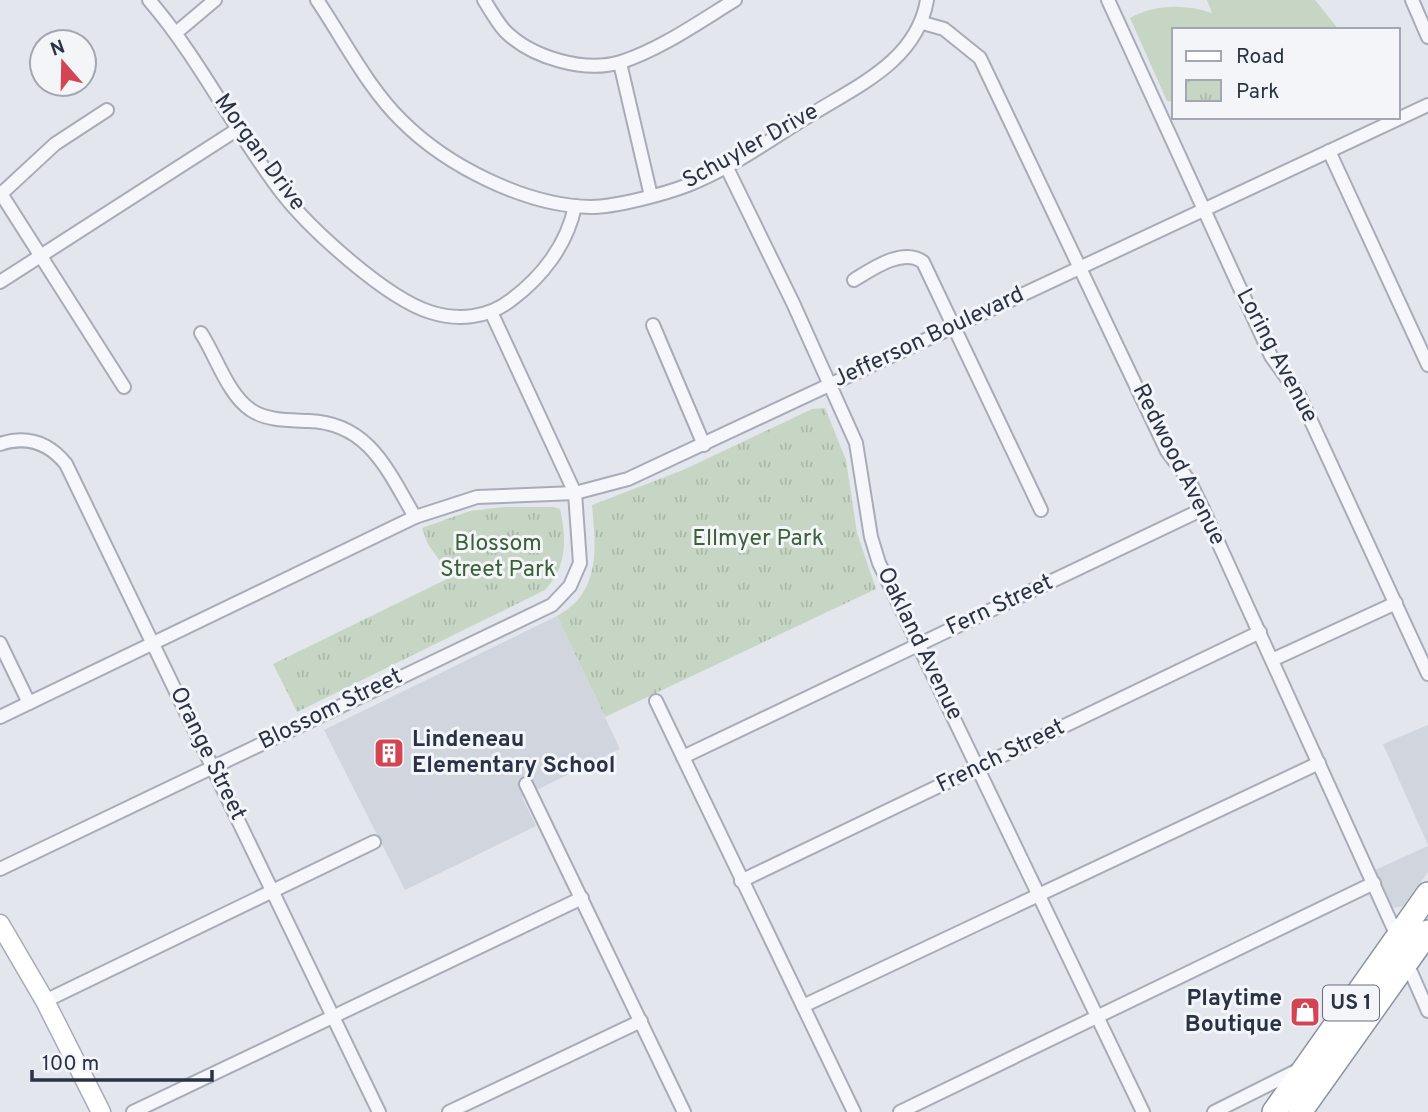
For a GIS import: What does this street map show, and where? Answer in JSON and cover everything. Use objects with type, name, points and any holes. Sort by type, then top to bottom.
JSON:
[{"type":"highway","name":"US 1","points":[[1274,1112],[1428,894]]},
{"type":"highway","name":"US 1","points":[[1306,1109],[1428,932]]},
{"type":"street","name":"Morgan Drive","points":[[149,0],[177,32],[284,195],[328,240],[372,276],[427,311],[453,316],[492,314]]},
{"type":"street","points":[[177,32],[215,0]]},
{"type":"street","name":"Schuyler Drive","points":[[317,0],[388,105],[431,148],[498,186],[575,206],[593,207],[651,196],[689,185],[726,166],[887,69],[923,23],[927,0]]},
{"type":"street","points":[[484,0],[506,32],[544,55],[570,63],[620,63],[665,42],[735,0]]},
{"type":"street","name":"Loring Avenue","points":[[1108,0],[1271,356],[1299,395],[1428,674]]},
{"type":"street","points":[[1412,0],[1428,37]]},
{"type":"street","name":"Redwood Avenue","points":[[923,23],[944,29],[980,58],[1167,451],[1190,482],[1203,509],[1397,936]]},
{"type":"street","points":[[620,63],[651,196]]},
{"type":"street","name":"Jefferson Boulevard","points":[[1400,118],[1428,105]]},
{"type":"street","points":[[107,110],[55,144],[1,193],[124,387]]},
{"type":"street","name":"Jefferson Boulevard","points":[[0,717],[415,517],[477,497],[576,493],[628,479],[1398,119]]},
{"type":"street","points":[[0,282],[238,128]]},
{"type":"street","points":[[1329,151],[1428,365]]},
{"type":"street","name":"Oakland Avenue","points":[[726,166],[856,443],[871,537],[879,563],[1143,1112]]},
{"type":"street","points":[[575,206],[563,240],[538,278],[492,314],[576,493]]},
{"type":"street","points":[[854,280],[887,261],[910,256],[919,259],[1041,510]]},
{"type":"street","points":[[653,325],[704,445]]},
{"type":"street","points":[[201,333],[234,391],[251,411],[280,420],[333,423],[354,433],[383,464],[415,517]]},
{"type":"street","name":"Orange Street","points":[[0,444],[34,441],[57,453],[66,464],[379,1112]]},
{"type":"street","name":"Blossom Street","points":[[0,869],[552,605],[570,586],[580,563],[576,493]]},
{"type":"street","name":"Fern Street","points":[[683,757],[1203,509]]},
{"type":"street","points":[[1272,660],[1395,603]]},
{"type":"street","name":"French Street","points":[[741,881],[1260,632]]},
{"type":"street","points":[[0,643],[29,703]]},
{"type":"street","points":[[656,701],[854,1112]]},
{"type":"street","points":[[803,1006],[1319,763]]},
{"type":"street","points":[[526,783],[684,1112]]},
{"type":"street","points":[[45,1001],[374,842]]},
{"type":"street","points":[[900,1112],[1374,883]]},
{"type":"street","points":[[133,1112],[582,898]]},
{"type":"street","points":[[2,933],[45,1001],[101,1112]]},
{"type":"street","points":[[1406,961],[1428,1011]]},
{"type":"street","points":[[449,1112],[641,1021]]},
{"type":"street","points":[[1213,1112],[1308,1065]]},
{"type":"shaded area","points":[[557,616],[620,749],[522,797],[536,826],[405,890],[324,730]]},
{"type":"shaded area","points":[[1428,725],[1428,845],[1383,744]]},
{"type":"shaded area","points":[[1428,846],[1428,872],[1403,906],[1395,908],[1390,904],[1375,870]]},
{"type":"green space","points":[[1207,0],[1315,0],[1337,28],[1172,28],[1172,102],[1167,101],[1130,18],[1150,10],[1170,7],[1212,13]]},
{"type":"green space","name":"Ellmyer Park","points":[[825,408],[846,460],[857,533],[876,589],[605,717],[557,616],[582,595],[588,582],[594,553],[592,505],[683,470],[812,409]]},
{"type":"green space","name":"Blossom Street Park","points":[[503,507],[560,509],[564,531],[563,552],[558,572],[545,590],[297,712],[273,664],[451,577],[428,544],[422,528],[470,511]]},
{"type":"place","name":"Lindeneau Elementary School","points":[[389,753]]},
{"type":"place","name":"Playtime Boutique","points":[[1305,1012]]}]
